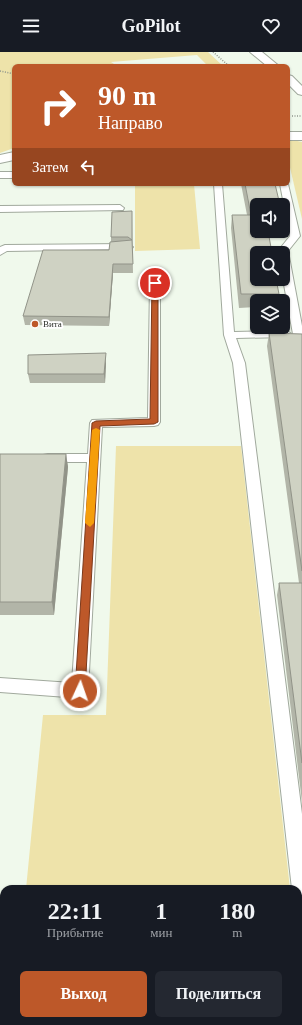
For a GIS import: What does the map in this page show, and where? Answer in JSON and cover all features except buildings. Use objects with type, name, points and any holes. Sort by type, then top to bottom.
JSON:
[{"type":"main road","points":[[255,52],[271,64]]},
{"type":"main road","points":[[290,80],[302,92]]},
{"type":"main road","points":[[290,136],[302,136]]},
{"type":"main road","points":[[0,159],[12,156]]},
{"type":"lane","points":[[0,175],[12,175]]},
{"type":"lane","points":[[218,186],[230,335],[239,363],[301,885]]},
{"type":"lane","points":[[230,335],[300,334],[283,251],[295,236],[284,186]]},
{"type":"lane","points":[[0,209],[120,208]]},
{"type":"lane","points":[[0,252],[5,248],[128,247]]},
{"type":"lane","points":[[0,685],[80,691],[96,423],[154,422],[155,283]]},
{"type":"lane","points":[[31,458],[94,458]]},
{"type":"path","points":[[213,52],[228,64]]},
{"type":"path","points":[[0,71],[12,74]]},
{"type":"shaded area","points":[[0,52],[208,52],[221,64],[206,64],[197,55],[111,62],[114,64],[12,64],[12,149],[0,153]]},
{"type":"shaded area","points":[[290,139],[302,142],[302,219],[290,168]]},
{"type":"shaded area","points":[[135,186],[194,186],[200,249],[135,251]]},
{"type":"shaded area","points":[[116,446],[241,446],[290,885],[26,885],[43,715],[106,715]]},
{"type":"slow traffic","points":[[90,523],[96,430]]},
{"type":"place","name":"Вита","points":[[35,324]]},
{"type":"route","points":[[80,691],[96,423],[154,422],[155,283]]}]
